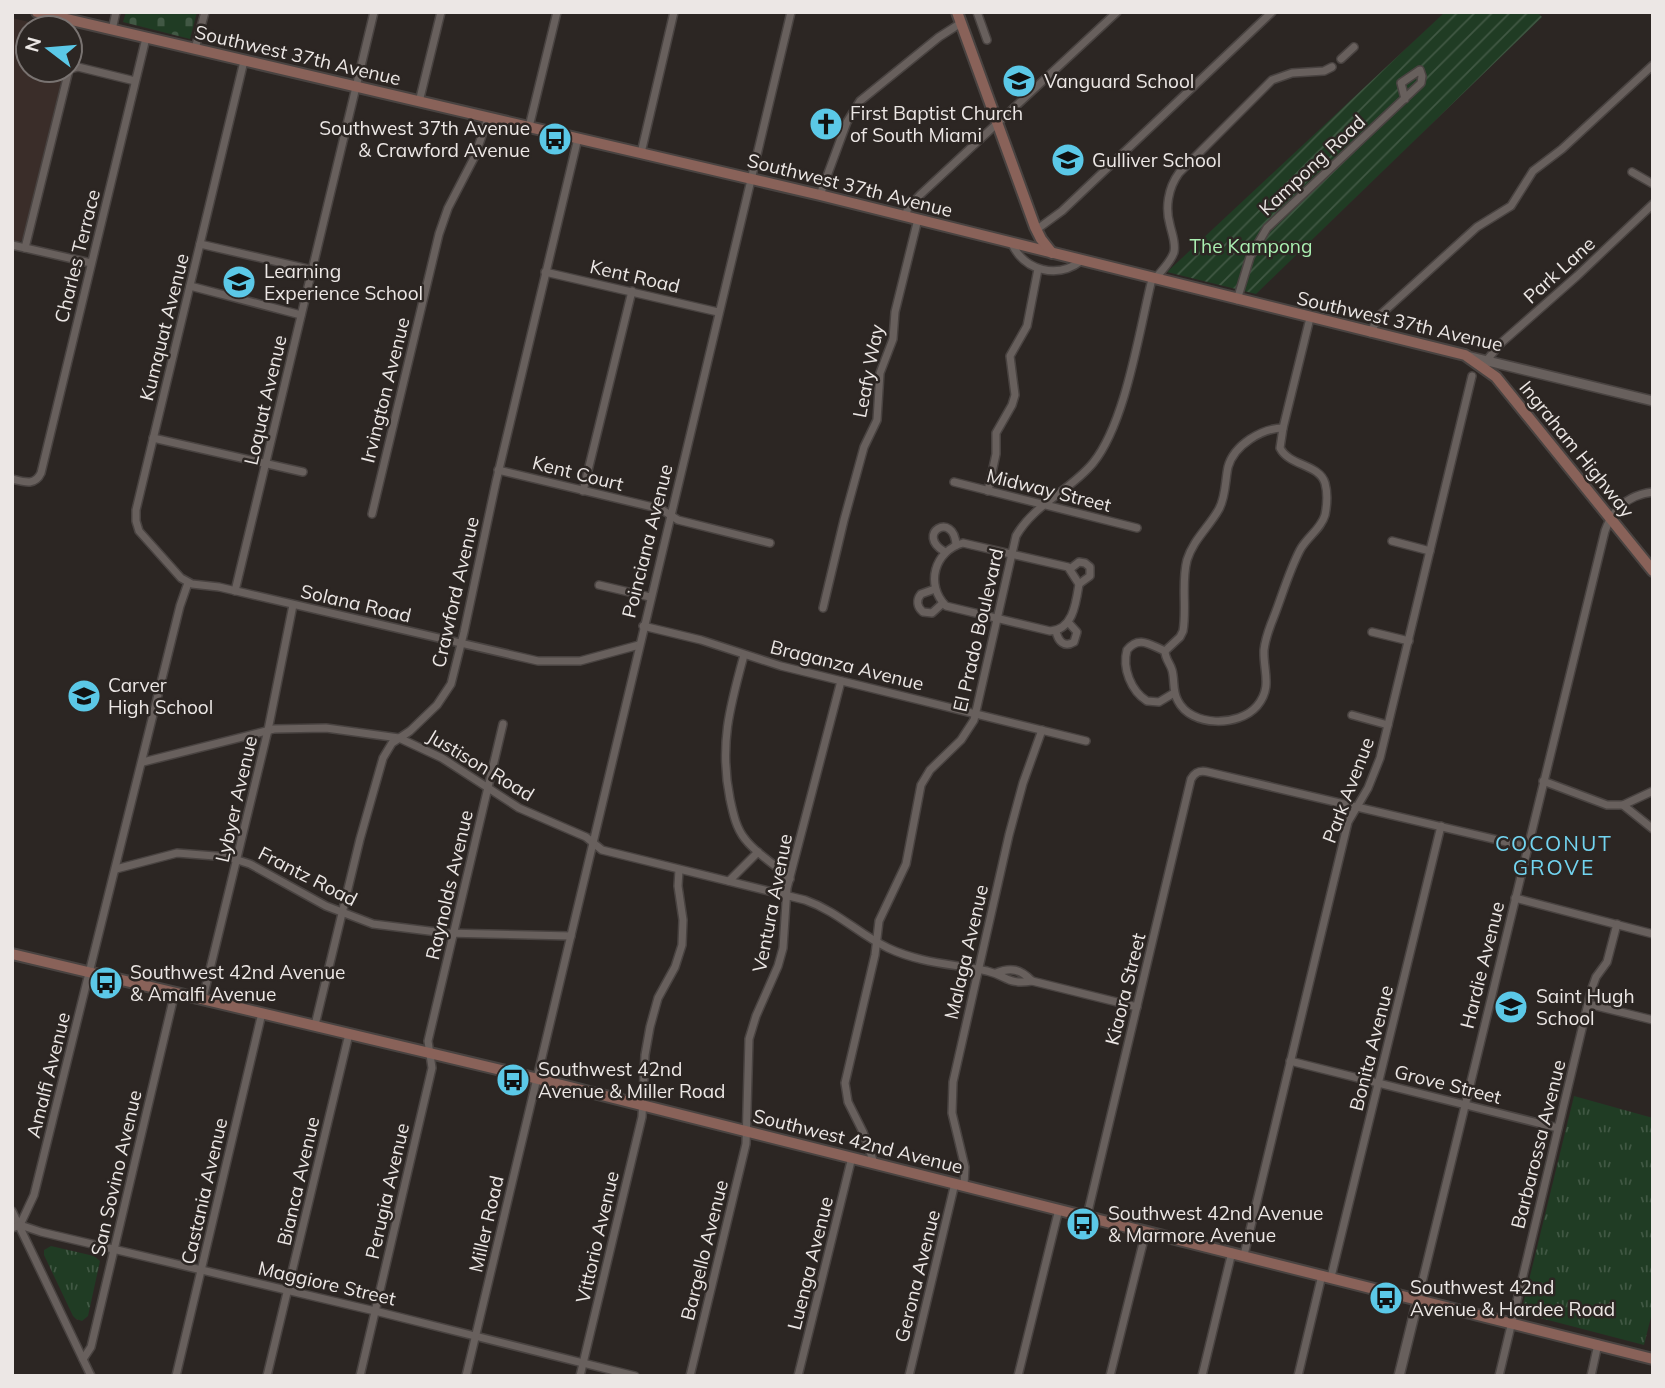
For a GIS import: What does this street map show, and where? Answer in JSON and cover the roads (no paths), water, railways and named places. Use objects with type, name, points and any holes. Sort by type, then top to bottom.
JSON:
[{"type":"main road","name":"Southwest 37th Avenue","points":[[37,12],[820,195],[1467,356]]},
{"type":"main road","points":[[959,18],[1036,230],[1053,254]]},
{"type":"main road","points":[[1017,245],[1030,241],[1036,230]]},
{"type":"main road","name":"Ingraham Highway","points":[[1467,356],[1496,377],[1653,571]]},
{"type":"main road","name":"Southwest 42nd Avenue","points":[[12,954],[537,1079],[1653,1359]]},
{"type":"street","points":[[112,30],[116,12]]},
{"type":"street","points":[[195,49],[205,12]]},
{"type":"street","name":"Loquat Avenue","points":[[235,591],[374,12]]},
{"type":"street","points":[[419,102],[441,12]]},
{"type":"street","points":[[529,127],[557,12]]},
{"type":"street","points":[[641,153],[674,12]]},
{"type":"street","name":"Poinciana Avenue","points":[[537,1079],[791,12]]},
{"type":"street","points":[[977,12],[987,40]]},
{"type":"street","points":[[905,216],[908,208],[920,195],[1117,12]]},
{"type":"street","points":[[1036,230],[1062,211],[1272,12]]},
{"type":"street","points":[[820,195],[847,122],[860,101],[959,18]]},
{"type":"street","name":"Charles Terrace","points":[[12,479],[29,482],[37,480],[42,470],[146,38]]},
{"type":"street","points":[[1341,60],[1354,47]]},
{"type":"street","name":"Kumquat Avenue","points":[[188,583],[147,541],[136,525],[136,510],[244,61]]},
{"type":"street","points":[[1370,333],[1380,315],[1477,227],[1511,206],[1533,171],[1562,149],[1653,66]]},
{"type":"street","name":"El Prado Boulevard","points":[[874,1163],[848,1102],[845,1087],[879,921],[908,857],[921,785],[930,770],[968,732],[975,714],[1016,536],[1044,504],[1092,465],[1113,429],[1153,279],[1174,254],[1168,208],[1171,187],[1179,173],[1272,80],[1292,73],[1321,72],[1332,67]]},
{"type":"street","points":[[84,68],[135,81]]},
{"type":"street","points":[[25,248],[66,84]]},
{"type":"street","name":"Kampong Road","points":[[1237,300],[1250,257],[1268,228],[1405,99]]},
{"type":"street","name":"Irvington Avenue","points":[[372,514],[437,241],[448,208],[475,156],[488,118]]},
{"type":"street","name":"Crawford Avenue","points":[[315,1025],[380,766],[389,746],[422,721],[444,698],[451,684],[498,470],[578,138]]},
{"type":"street","points":[[1632,172],[1653,184]]},
{"type":"street","name":"Park Lane","points":[[1486,360],[1501,343],[1653,204]]},
{"type":"street","name":"Leafy Way","points":[[823,608],[863,452],[877,420],[879,379],[893,339],[895,313],[918,219]]},
{"type":"street","points":[[200,244],[313,270]]},
{"type":"street","points":[[12,245],[91,263]]},
{"type":"street","points":[[1017,245],[1023,260],[1038,269],[1064,270],[1082,261]]},
{"type":"street","points":[[988,491],[996,454],[996,433],[1014,400],[1010,356],[1027,327],[1038,269]]},
{"type":"street","name":"Kent Road","points":[[545,272],[718,313]]},
{"type":"street","points":[[190,286],[301,315]]},
{"type":"street","points":[[583,491],[632,291]]},
{"type":"street","points":[[1165,651],[1173,673],[1174,693],[1182,708],[1191,716],[1221,721],[1239,718],[1260,703],[1266,691],[1268,682],[1264,650],[1270,628],[1299,551],[1323,520],[1327,504],[1321,476],[1291,459],[1281,451],[1280,445],[1310,318]]},
{"type":"street","name":"Southwest 37th Avenue","points":[[1467,356],[1653,401]]},
{"type":"street","name":"Park Avenue","points":[[1244,1255],[1345,833],[1377,767],[1472,376]]},
{"type":"street","points":[[1165,651],[1183,631],[1187,561],[1197,539],[1221,506],[1230,461],[1239,449],[1257,435],[1267,430],[1283,428]]},
{"type":"street","points":[[153,438],[303,472]]},
{"type":"street","name":"Kent Court","points":[[498,470],[661,509],[678,520],[770,543]]},
{"type":"street","name":"Midway Street","points":[[954,482],[1137,528]]},
{"type":"street","points":[[1610,517],[1617,507],[1639,495],[1653,492]]},
{"type":"street","name":"Hardie Avenue","points":[[1418,1299],[1543,781],[1610,517]]},
{"type":"street","points":[[945,552],[935,546],[933,541],[934,532],[938,529],[951,529],[956,536],[957,545]]},
{"type":"street","points":[[1392,541],[1430,551]]},
{"type":"street","points":[[1070,569],[1079,562],[1086,563],[1090,567],[1090,576],[1079,583],[1072,614],[1068,622],[1056,631],[1046,631],[949,608],[935,589],[935,573],[945,552],[957,545],[966,544],[1063,565],[1070,569],[1079,583]]},
{"type":"street","points":[[90,972],[180,606],[188,583]]},
{"type":"street","name":"Solana Road","points":[[188,583],[235,591],[526,659],[560,663],[587,660],[639,645]]},
{"type":"street","points":[[599,585],[650,597]]},
{"type":"street","points":[[935,589],[920,594],[919,607],[923,612],[932,613],[943,603]]},
{"type":"street","name":"Lybyer Avenue","points":[[203,998],[268,730],[293,605]]},
{"type":"street","points":[[1056,631],[1063,643],[1074,642],[1077,632],[1068,622]]},
{"type":"street","name":"Braganza Avenue","points":[[643,626],[841,681],[1086,741]]},
{"type":"street","points":[[1372,632],[1409,641]]},
{"type":"street","points":[[1165,651],[1145,642],[1136,643],[1127,650],[1126,667],[1134,688],[1147,701],[1158,702],[1174,693]]},
{"type":"street","points":[[744,655],[727,721],[724,759],[737,825],[758,852],[790,878]]},
{"type":"street","name":"Ventura Avenue","points":[[747,1131],[748,1044],[783,948],[786,895],[841,681]]},
{"type":"street","points":[[1352,715],[1388,725]]},
{"type":"street","name":"Raynolds Avenue","points":[[431,1053],[428,1041],[503,724]]},
{"type":"street","name":"Justison Road","points":[[143,762],[268,730],[326,728],[399,737],[442,758],[519,808],[580,834],[608,852],[786,895],[825,908],[876,941],[920,960],[996,974]]},
{"type":"street","name":"Malaga Avenue","points":[[960,1184],[963,1161],[952,1113],[952,1091],[1021,789],[1042,730]]},
{"type":"street","name":"Kiaora Street","points":[[1087,1216],[1191,779],[1197,772],[1208,772],[1357,806]]},
{"type":"street","points":[[1543,781],[1600,803],[1623,805],[1653,791]]},
{"type":"street","points":[[1623,805],[1653,829]]},
{"type":"street","points":[[1357,806],[1528,847]]},
{"type":"street","name":"Bonita Avenue","points":[[1298,1376],[1379,1083],[1441,826]]},
{"type":"street","points":[[729,881],[758,852]]},
{"type":"street","name":"Frantz Road","points":[[116,869],[177,853],[237,859],[342,913],[391,927],[455,933],[571,936]]},
{"type":"street","name":"Vittorio Avenue","points":[[580,1376],[643,1106],[645,1055],[650,1027],[658,998],[677,962],[683,940],[679,870]]},
{"type":"street","points":[[1515,898],[1653,934]]},
{"type":"street","name":"Barbarossa Avenue","points":[[1499,1376],[1593,983],[1608,959],[1617,924]]},
{"type":"street","points":[[996,974],[1006,969],[1015,969],[1032,981]]},
{"type":"street","name":"Amalfi Avenue","points":[[16,1226],[34,1195],[90,972]]},
{"type":"street","points":[[996,974],[1015,983],[1032,981],[1137,1007]]},
{"type":"street","name":"San Sovino Avenue","points":[[83,1359],[90,1347],[175,992]]},
{"type":"street","points":[[1588,1004],[1653,1020]]},
{"type":"street","name":"Castania Avenue","points":[[176,1376],[262,1013]]},
{"type":"street","name":"Bianca Avenue","points":[[267,1376],[349,1034]]},
{"type":"street","name":"Perugia Avenue","points":[[360,1376],[432,1068],[431,1053]]},
{"type":"street","name":"Grove Street","points":[[1290,1061],[1558,1128]]},
{"type":"street","name":"Miller Road","points":[[466,1376],[537,1079]]},
{"type":"street","name":"Bargello Avenue","points":[[690,1376],[747,1131]]},
{"type":"street","name":"Luenga Avenue","points":[[798,1376],[852,1157]]},
{"type":"street","name":"Gerona Avenue","points":[[908,1376],[960,1184]]},
{"type":"street","points":[[1018,1376],[1059,1209]]},
{"type":"street","points":[[12,1211],[16,1226],[91,1376]]},
{"type":"street","name":"Maggiore Street","points":[[16,1226],[476,1335],[635,1376]]},
{"type":"street","points":[[1110,1376],[1146,1231]]},
{"type":"street","points":[[1202,1376],[1232,1252]]},
{"type":"street","points":[[1399,1376],[1418,1299]]},
{"type":"street","points":[[1591,1376],[1598,1345]]},
{"type":"place","name":"Vanguard School","points":[[1019,81]]},
{"type":"place","name":"First Baptist Church of South Miami","points":[[826,124]]},
{"type":"place","name":"Southwest 37th Avenue & Crawford Avenue","points":[[555,139]]},
{"type":"place","name":"Gulliver School","points":[[1068,160]]},
{"type":"place","name":"Learning Experience School","points":[[239,282]]},
{"type":"place","name":"Carver High School","points":[[84,696]]},
{"type":"place","name":"Southwest 42nd Avenue & Amalfi Avenue","points":[[106,983]]},
{"type":"place","name":"Saint Hugh School","points":[[1511,1007]]},
{"type":"place","name":"Southwest 42nd Avenue & Miller Road","points":[[513,1080]]},
{"type":"place","name":"Southwest 42nd Avenue & Marmore Avenue","points":[[1083,1224]]},
{"type":"place","name":"Southwest 42nd Avenue & Hardee Road","points":[[1386,1298]]},
{"type":"district","name":"COCONUT GROVE","points":[[1554,855]]},
{"type":"park label","name":"The Kampong","points":[[1251,246]]}]
